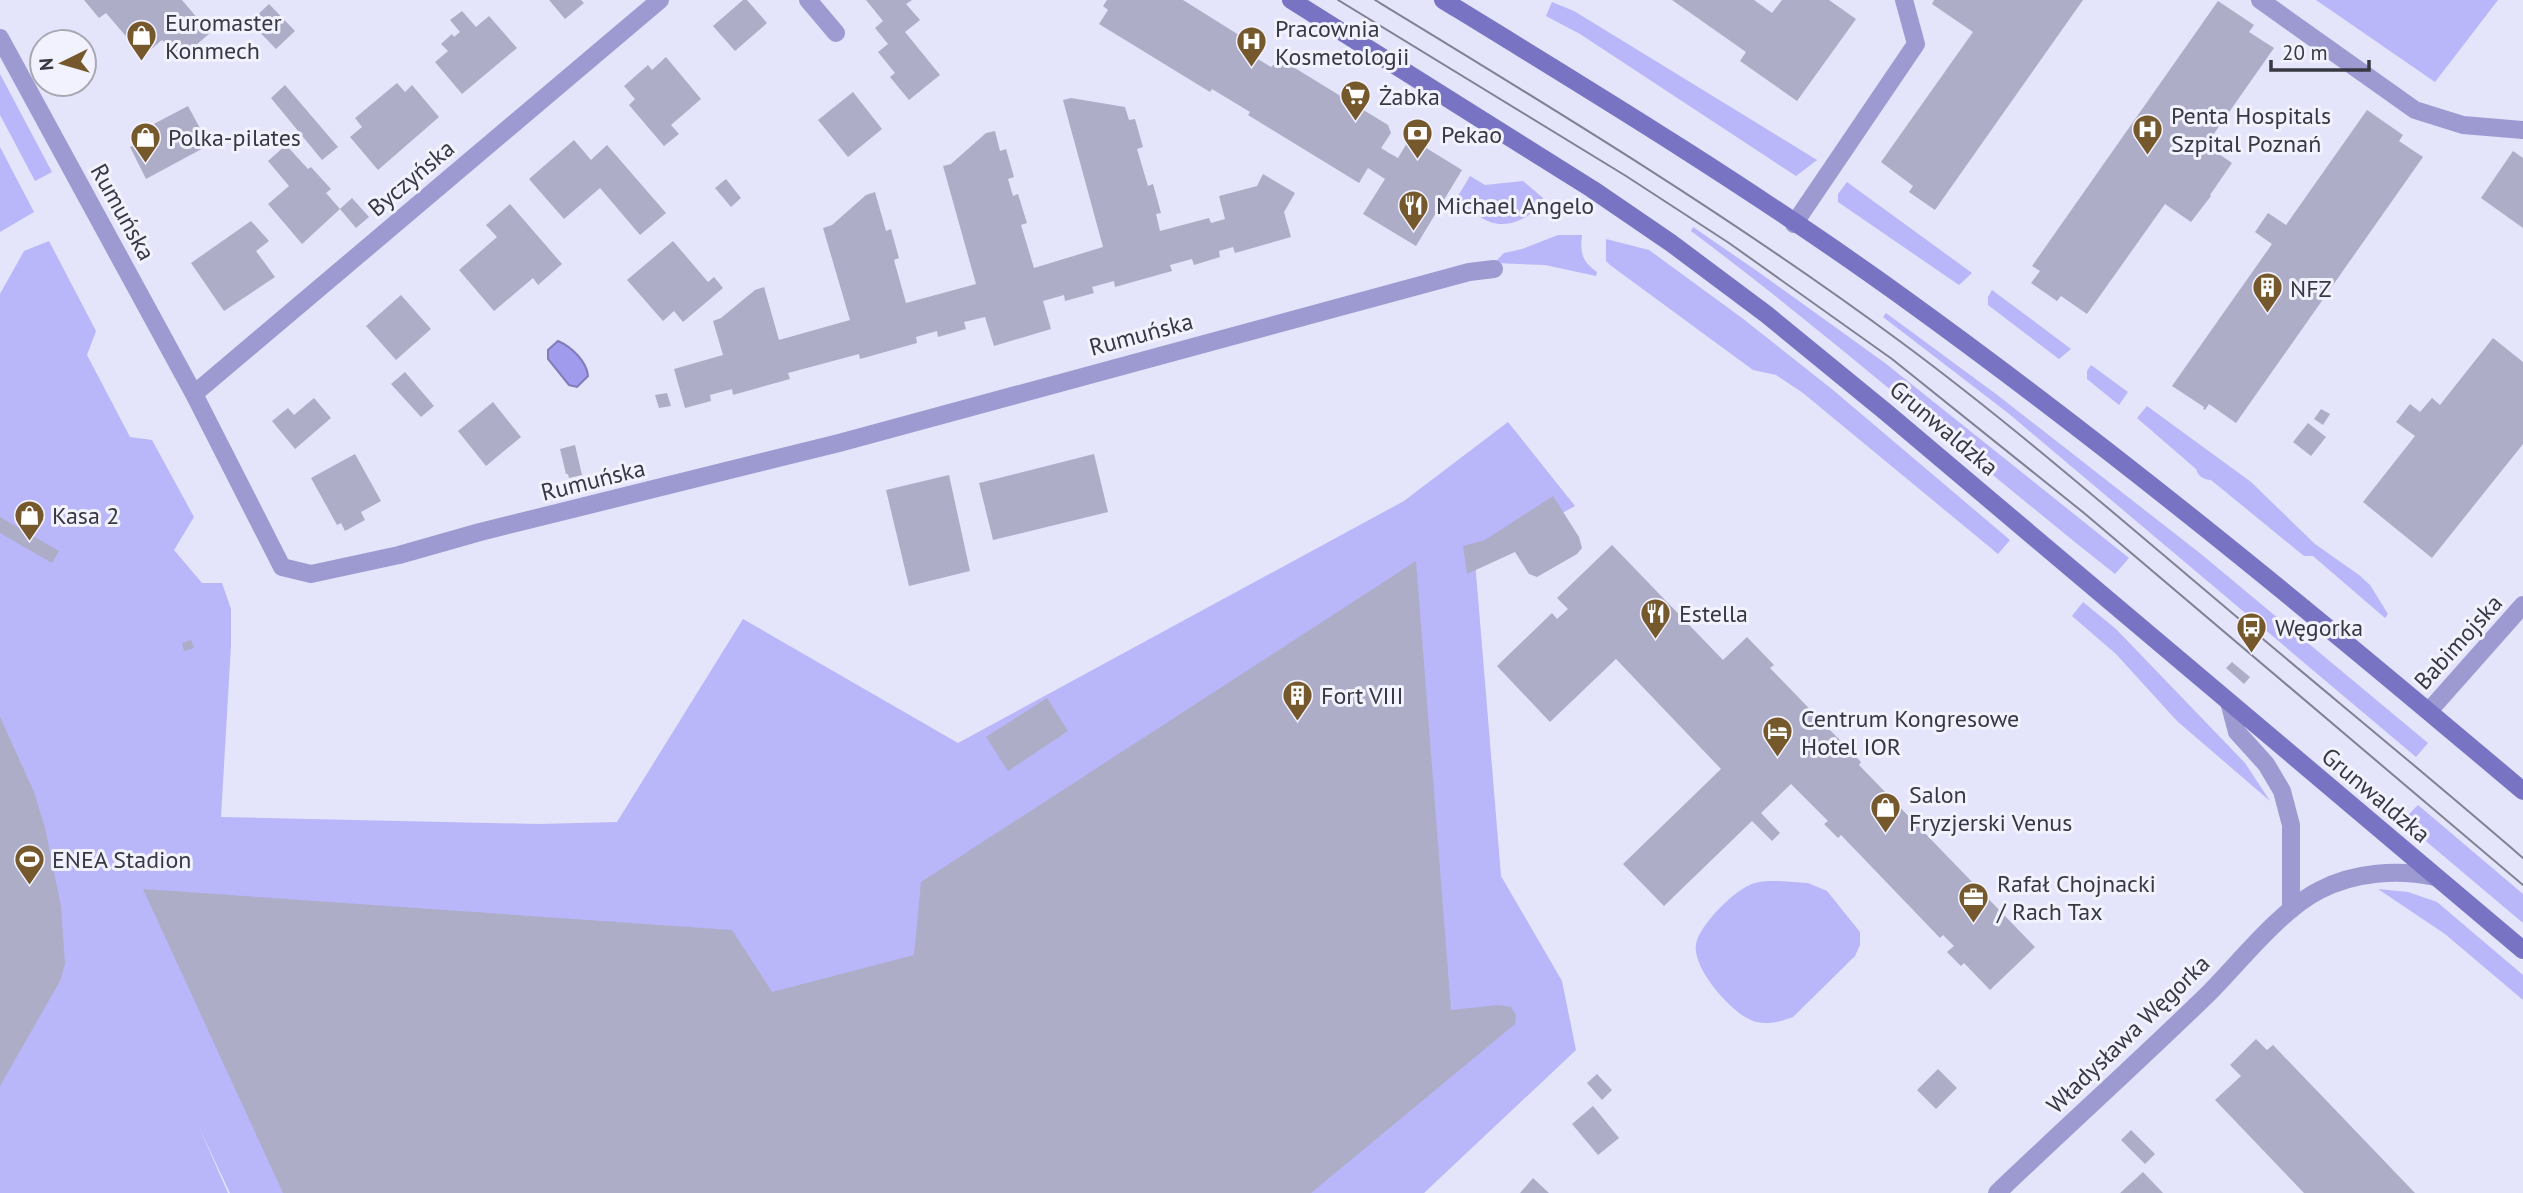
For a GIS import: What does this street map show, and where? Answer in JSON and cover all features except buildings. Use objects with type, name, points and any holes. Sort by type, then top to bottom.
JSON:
[{"type":"street","name":"Byczyńska","points":[[194,394],[660,0]]},
{"type":"street","points":[[808,0],[836,33]]},
{"type":"street","name":"Grunwaldzka","points":[[1291,0],[1592,189],[1735,290],[1847,379],[2523,950]]},
{"type":"street","points":[[1443,0],[1578,83],[1899,295],[2104,448],[2225,543],[2523,791]]},
{"type":"street","points":[[1794,224],[1916,44],[1904,0]]},
{"type":"street","points":[[2260,0],[2415,110],[2463,125],[2523,130]]},
{"type":"street","name":"Rumuńska","points":[[0,38],[194,394],[282,566],[310,574],[399,555],[813,450],[1469,272],[1494,269]]},
{"type":"street","name":"Babimojska","points":[[2429,711],[2523,605]]},
{"type":"street","points":[[2229,702],[2237,733],[2266,764],[2282,790],[2291,825],[2291,910]]},
{"type":"street","name":"Władysława Węgorka","points":[[1997,1193],[2206,996],[2291,910],[2320,890],[2375,874],[2403,872],[2435,877]]},
{"type":"shaded area","points":[[2316,0],[2498,0],[2435,82]]},
{"type":"shaded area","points":[[1552,2],[1574,11],[1817,160],[1796,176],[1580,34],[1546,16]]},
{"type":"shaded area","points":[[0,74],[52,172],[35,181],[0,115]]},
{"type":"shaded area","points":[[0,147],[34,212],[0,232]]},
{"type":"shaded area","points":[[1470,176],[1485,185],[1523,181],[1543,198],[1534,211],[1521,220],[1505,224],[1490,222],[1455,201]]},
{"type":"shaded area","points":[[1847,182],[1972,273],[1959,285],[1838,202],[1838,194]]},
{"type":"shaded area","points":[[1693,227],[1885,363],[2129,558],[2115,574],[1799,315],[1691,231]]},
{"type":"shaded area","points":[[1558,235],[1582,235],[1583,256],[1597,272],[1596,276],[1545,265],[1494,263],[1504,253]]},
{"type":"shaded area","points":[[1606,239],[1649,250],[1742,318],[1833,390],[2010,540],[1998,554],[1803,393],[1776,375],[1753,370],[1610,265],[1606,261]]},
{"type":"shaded area","points":[[49,241],[96,331],[87,355],[130,437],[152,440],[194,517],[174,550],[202,583],[222,583],[231,609],[221,817],[538,824],[617,822],[743,619],[958,743],[1404,501],[1508,422],[1575,506],[1475,561],[1501,876],[1562,981],[1576,1050],[1424,1193],[230,1193],[199,1127],[228,1193],[0,1193],[0,294],[24,251]]},
{"type":"shaded area","points":[[1992,290],[2071,349],[2059,359],[1988,305]]},
{"type":"shaded area","points":[[1886,313],[1996,394],[2201,554],[2428,743],[2416,757],[2008,413],[1883,317]]},
{"type":"shaded area","points":[[558,341],[573,351],[585,365],[588,376],[577,387],[569,385],[548,359],[548,350]]},
{"type":"shaded area","points":[[2091,365],[2128,392],[2119,405],[2087,379],[2087,371]]},
{"type":"shaded area","points":[[2147,406],[2251,482],[2315,544],[2359,575],[2370,585],[2388,614],[2385,618],[2313,556],[2304,556],[2211,480],[2200,476],[2196,469],[2137,418]]},
{"type":"shaded area","points":[[2083,602],[2116,629],[2245,763],[2270,801],[2177,721],[2116,654],[2072,616]]},
{"type":"shaded area","points":[[2418,805],[2523,894],[2523,923],[2402,821]]},
{"type":"shaded area","points":[[1755,883],[1808,883],[1827,891],[1860,932],[1860,945],[1855,956],[1793,1017],[1761,1023],[1742,1015],[1714,988],[1700,965],[1696,944],[1711,917],[1738,892]]},
{"type":"shaded area","points":[[2378,889],[2408,892],[2437,902],[2523,975],[2523,1000],[2445,934]]},
{"type":"tram line","points":[[1338,0],[1626,176],[1729,243],[1892,359],[2084,513],[2523,885]]},
{"type":"tram line","points":[[1375,0],[1576,123],[1708,208],[1901,342],[2065,472],[2523,858]]},
{"type":"place","name":"Euromaster Konmech","points":[[142,63]]},
{"type":"place","name":"Pracownia Kosmetologii","points":[[1252,69]]},
{"type":"place","name":"Żabka","points":[[1356,123]]},
{"type":"place","name":"Penta Hospitals Szpital Poznań","points":[[2148,156]]},
{"type":"place","name":"Pekao","points":[[1418,161]]},
{"type":"place","name":"Polka-pilates","points":[[145,164]]},
{"type":"place","name":"Michael Angelo","points":[[1413,232]]},
{"type":"place","name":"NFZ","points":[[2267,315]]},
{"type":"place","name":"Kasa 2","points":[[29,542]]},
{"type":"place","name":"Estella","points":[[1656,640]]},
{"type":"place","name":"Węgorka","points":[[2252,654]]},
{"type":"place","name":"Fort VIII","points":[[1298,722]]},
{"type":"place","name":"Centrum Kongresowe Hotel IOR","points":[[1778,759]]},
{"type":"place","name":"Salon Fryzjerski Venus","points":[[1886,835]]},
{"type":"place","name":"ENEA Stadion","points":[[29,886]]},
{"type":"place","name":"Rafał Chojnacki / Rach Tax","points":[[1974,924]]}]
